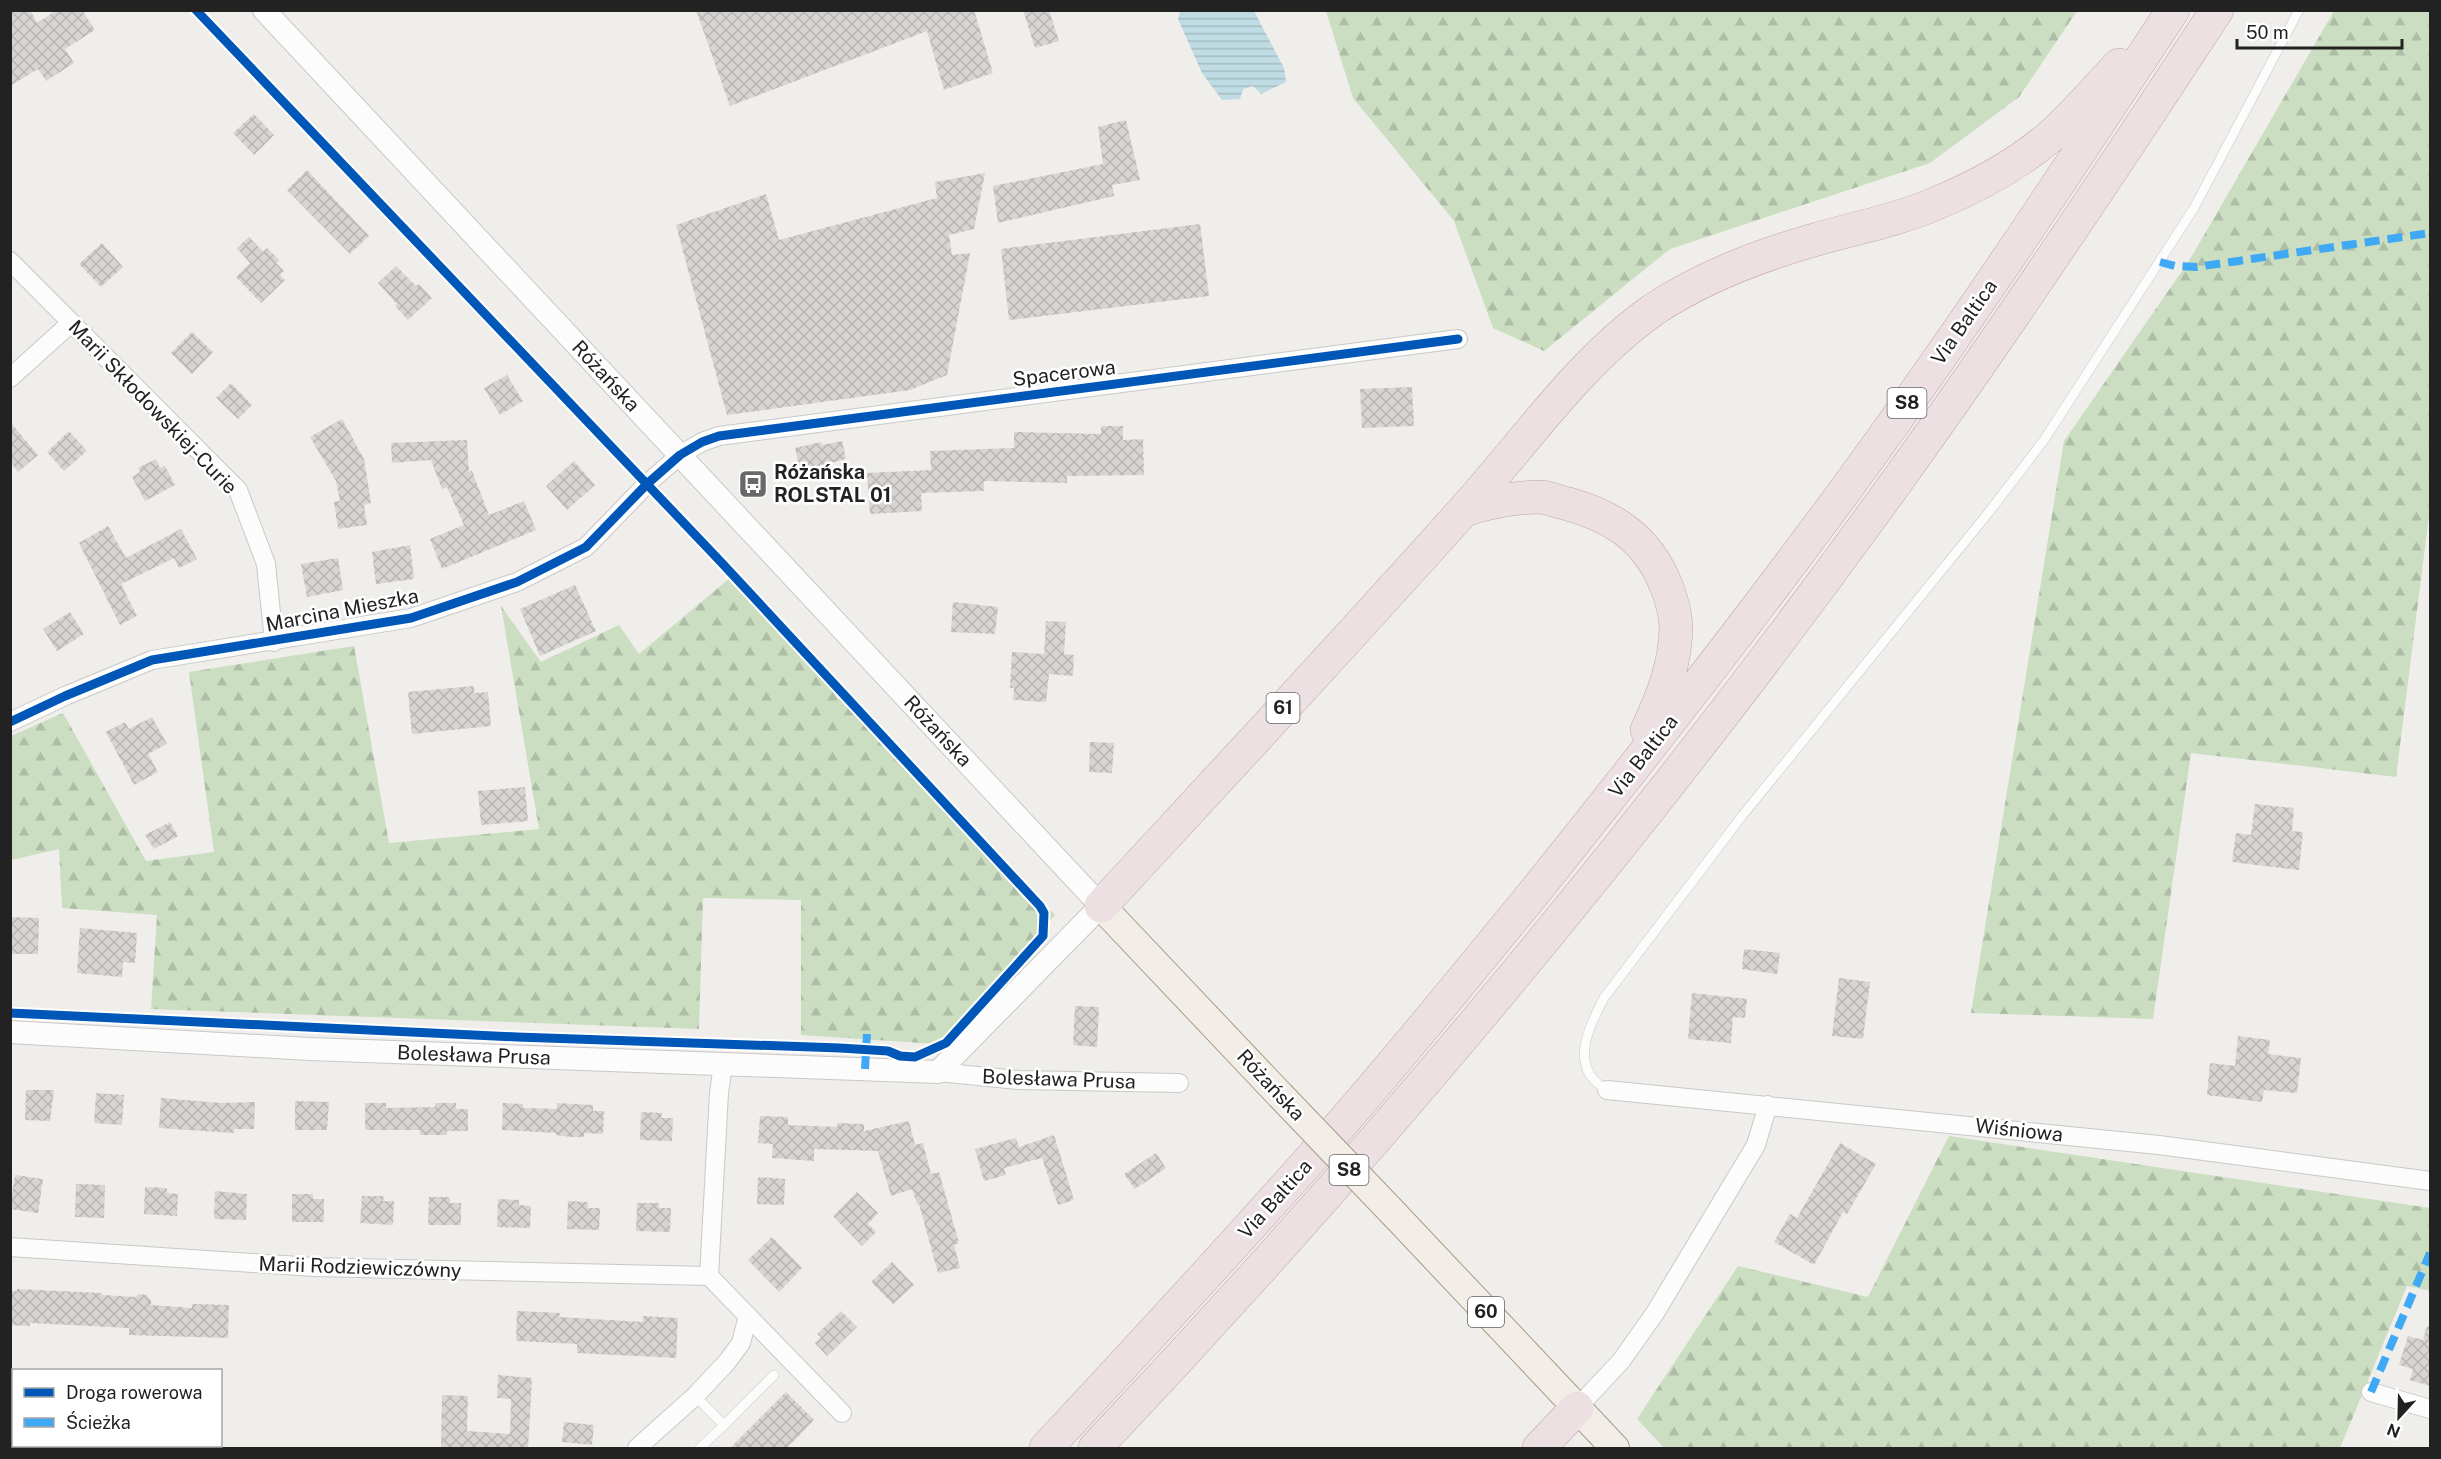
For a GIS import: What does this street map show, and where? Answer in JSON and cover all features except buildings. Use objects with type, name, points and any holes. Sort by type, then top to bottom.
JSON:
[{"type":"highway","points":[[1464,510],[1580,375],[1626,331],[1653,311],[1684,291],[1762,256],[1903,216],[1938,203],[2009,166],[2052,135],[2172,10]]},
{"type":"highway","name":"Via Baltica","points":[[1046,1449],[1160,1327],[1338,1127],[1455,990],[1623,782],[1794,560],[1873,452],[2005,264],[2172,10]]},
{"type":"highway","name":"Via Baltica","points":[[1095,1449],[1221,1314],[1350,1168],[1491,1003],[1672,780],[1904,471],[2052,258],[2217,10]]},
{"type":"highway","points":[[1464,510],[1493,501],[1543,497],[1578,507],[1609,519],[1629,532],[1643,545],[1659,569],[1673,603],[1676,624],[1671,667],[1664,693],[1623,782]]},
{"type":"highway","name":"61","points":[[1101,906],[1464,510]]},
{"type":"highway","points":[[1539,1449],[1577,1408]]},
{"type":"main road","name":"Różańska","points":[[1101,906],[1616,1449]]},
{"type":"street","name":"Różańska","points":[[264,10],[1101,906]]},
{"type":"street","name":"Marii Skłodowskiej-Curie","points":[[10,261],[238,490],[266,564],[274,642]]},
{"type":"street","points":[[10,378],[71,323]]},
{"type":"street","name":"Spacerowa","points":[[680,455],[702,442],[719,436],[1458,339]]},
{"type":"street","name":"Marcina Mieszka","points":[[10,722],[65,696],[152,660],[411,618],[517,582],[586,547],[646,484],[680,455]]},
{"type":"street","name":"Bolesława Prusa","points":[[938,1072],[1101,906]]},
{"type":"street","name":"Bolesława Prusa","points":[[10,1032],[310,1049],[938,1072],[1018,1080],[1179,1083]]},
{"type":"street","points":[[723,1064],[719,1094],[709,1276],[842,1413]]},
{"type":"street","name":"Wiśniowa","points":[[1607,1090],[2159,1145],[2430,1181]]},
{"type":"street","points":[[1577,1408],[1622,1361],[1655,1312],[1756,1145],[1768,1105]]},
{"type":"street","name":"Marii Rodziewiczówny","points":[[10,1247],[314,1267],[709,1276]]},
{"type":"street","points":[[638,1449],[695,1396],[736,1351],[745,1331],[748,1316]]},
{"type":"street","points":[[2371,1392],[2430,1409]]},
{"type":"lane","points":[[1607,1090],[1596,1084],[1588,1075],[1584,1054],[1592,1023],[1604,998],[1742,816],[1989,512],[2044,440],[2194,208],[2299,10]]},
{"type":"lane","points":[[700,1449],[774,1375]]},
{"type":"lane","points":[[695,1396],[724,1425]]},
{"type":"green space","points":[[1326,10],[2077,11],[2019,97],[1930,163],[1670,249],[1544,351],[1493,328],[1454,221],[1353,98]]},
{"type":"green space","points":[[2334,11],[2430,11],[2430,508],[2396,777],[2191,753],[2153,1019],[1971,1013],[2064,441],[2189,261]]},
{"type":"green space","points":[[730,578],[1055,915],[937,1044],[801,1035],[801,900],[703,898],[699,1029],[151,1009],[157,915],[62,908],[59,849],[11,860],[11,736],[63,713],[146,861],[214,852],[189,672],[354,646],[389,843],[539,829],[501,606],[541,662],[619,625],[639,654]]},
{"type":"green space","points":[[1949,1136],[2430,1208],[2430,1291],[2407,1286],[2340,1448],[1664,1448],[1637,1419],[1738,1266],[1868,1297]]},
{"type":"water","points":[[1180,11],[1254,11],[1284,68],[1286,82],[1261,94],[1253,86],[1243,89],[1240,99],[1222,100],[1202,73],[1178,19]]},
{"type":"marked path","points":[[2160,262],[2175,266],[2196,267],[2430,233]]},
{"type":"marked path","points":[[865,1069],[867,1034]]},
{"type":"marked path","points":[[2371,1392],[2430,1253]]},
{"type":"cycle path","points":[[10,1013],[517,1037],[840,1048],[888,1051],[900,1056],[915,1057],[946,1043],[1043,936],[1044,913],[1040,906],[720,561],[196,10]]},
{"type":"cycle path","points":[[10,722],[65,696],[152,660],[411,618],[517,582],[586,547],[647,484],[680,455],[702,442],[719,436],[1458,339]]},
{"type":"place","name":"Różańska ROLSTAL 01","points":[[753,484]]}]
